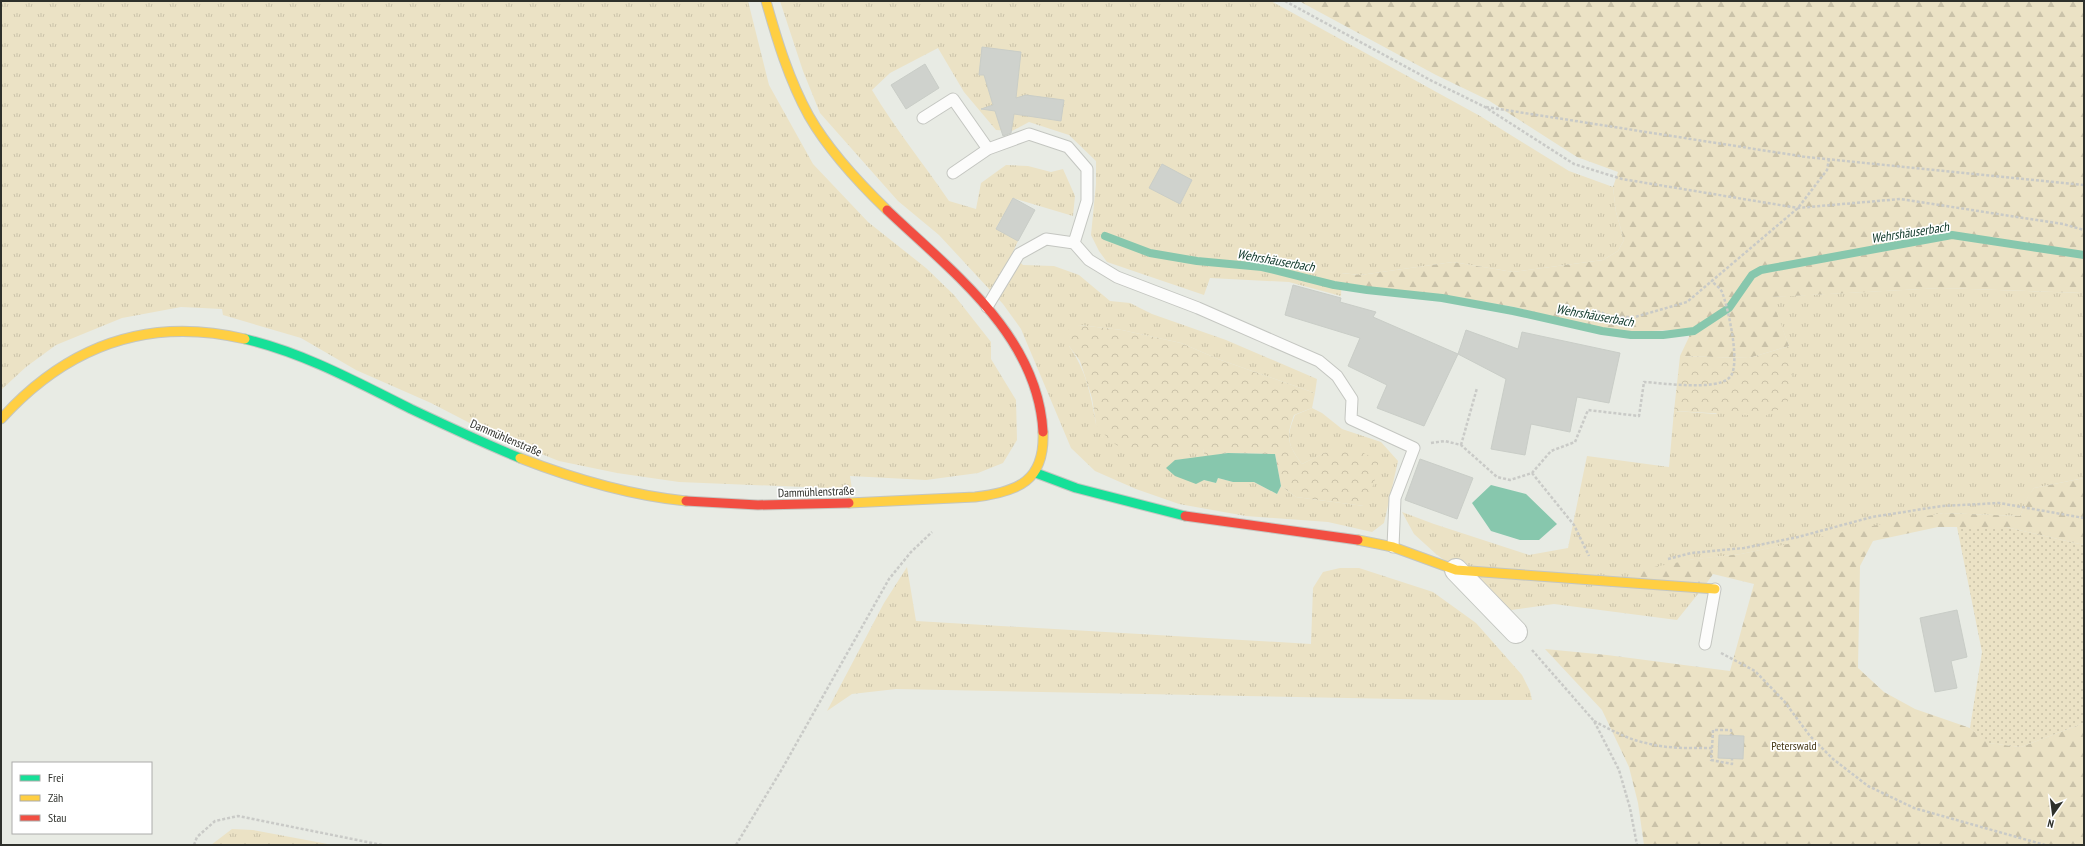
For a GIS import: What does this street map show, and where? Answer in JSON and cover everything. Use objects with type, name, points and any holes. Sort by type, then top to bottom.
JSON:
[{"type":"street","points":[[766,1],[784,63],[799,98],[819,131],[854,174],[895,219],[951,267],[987,307],[1013,345],[1038,401],[1043,423],[1043,446],[1036,473],[1076,488],[1180,515],[1331,535],[1393,547],[1456,570],[1601,582],[1621,581],[1715,589]]},
{"type":"street","name":"Dammühlenstraße","points":[[1,419],[14,403],[38,382],[66,362],[90,349],[120,338],[145,334],[202,332],[234,336],[292,352],[338,372],[443,424],[544,467],[650,497],[712,503],[774,505],[977,497],[1011,492],[1027,484],[1036,473]]},
{"type":"street","points":[[1456,570],[1516,632]]},
{"type":"lane","points":[[923,118],[953,99],[988,149]]},
{"type":"lane","points":[[953,173],[988,149],[1029,134],[1068,147],[1087,169],[1087,202],[1074,243]]},
{"type":"lane","points":[[987,307],[1019,254],[1046,239],[1074,243],[1090,260],[1117,277],[1198,308],[1319,361],[1338,376],[1352,399],[1351,420],[1414,448],[1395,498],[1393,547]]},
{"type":"lane","points":[[1705,644],[1715,589]]},
{"type":"path","points":[[1285,1],[1432,81],[1485,107],[1574,164],[1622,179],[1798,208],[1900,199],[2063,224],[2084,230]]},
{"type":"path","points":[[1485,107],[1829,159],[2084,185]]},
{"type":"path","points":[[1597,312],[1613,317],[1635,317],[1687,302],[1798,208],[1827,170],[1829,159]]},
{"type":"path","points":[[1414,448],[1421,444],[1445,442],[1461,445],[1497,477],[1510,480],[1532,473],[1551,451],[1575,442],[1588,410],[1639,416],[1644,382],[1714,385],[1729,379],[1735,370],[1730,320],[1721,290],[1711,281]]},
{"type":"path","points":[[1461,445],[1477,388]]},
{"type":"path","points":[[1532,473],[1574,525],[1601,582]]},
{"type":"path","points":[[1662,561],[1691,553],[1744,548],[1798,537],[1872,517],[1942,506],[1999,503],[2084,518]]},
{"type":"path","points":[[736,845],[782,769],[889,579],[911,552],[932,532]]},
{"type":"path","points":[[1516,632],[1594,721],[1619,770],[1630,808],[1637,845]]},
{"type":"path","points":[[1705,644],[1755,671],[1784,701],[1810,736],[1833,759],[1868,786],[1914,808],[2046,845]]},
{"type":"path","points":[[1594,721],[1621,735],[1646,744],[1712,748]]},
{"type":"path","points":[[1731,736],[1731,730],[1713,730],[1711,760],[1732,764],[1732,759]]},
{"type":"path","points":[[194,845],[198,837],[215,821],[238,816],[382,845]]},
{"type":"green space","points":[[1,1],[748,1],[769,85],[813,164],[868,222],[926,268],[954,295],[991,342],[991,359],[1016,400],[1017,440],[1003,463],[978,473],[926,480],[850,476],[852,489],[679,482],[617,473],[559,461],[491,434],[431,403],[356,370],[301,338],[223,315],[222,309],[181,307],[122,318],[56,345],[26,367],[1,390]]},
{"type":"green space","points":[[780,1],[1271,1],[1480,116],[1569,171],[1613,187],[1616,212],[1624,240],[1618,251],[1603,260],[1513,272],[1453,262],[1360,275],[1342,273],[1341,296],[1289,282],[1210,278],[1204,295],[1107,262],[1099,251],[1091,235],[1096,184],[1096,161],[1069,135],[1029,122],[1012,131],[996,130],[964,92],[938,48],[890,73],[872,90],[890,119],[949,201],[976,209],[981,183],[1006,165],[1028,166],[1051,172],[1063,169],[1075,196],[1073,216],[1013,198],[996,228],[1018,241],[1012,254],[1023,265],[1054,266],[1079,275],[1110,301],[1130,303],[1152,314],[1226,340],[1317,379],[1315,393],[1218,359],[1181,343],[1122,330],[1079,325],[1069,346],[1084,374],[1096,424],[1165,449],[1203,449],[1205,457],[1175,460],[1204,480],[1216,483],[1218,478],[1233,482],[1254,482],[1277,494],[1281,486],[1296,497],[1364,506],[1333,449],[1302,464],[1293,451],[1289,435],[1295,415],[1312,408],[1322,413],[1342,429],[1381,442],[1398,461],[1384,523],[1372,532],[1328,522],[1246,516],[1179,504],[1136,489],[1095,471],[1071,448],[1021,329],[1003,304],[939,235],[898,201],[820,113],[803,71]]},
{"type":"green space","points":[[1299,1],[2084,1],[2084,293],[1941,288],[1771,297],[1789,346],[1749,358],[1680,356],[1689,337],[1690,329],[1632,332],[1602,329],[1514,307],[1442,295],[1341,284],[1341,273],[1360,275],[1453,262],[1513,272],[1603,260],[1618,251],[1624,240],[1616,212],[1613,187],[1618,172],[1577,157],[1488,100],[1436,75]]},
{"type":"green space","points":[[1941,288],[2084,293],[2084,478],[2034,488],[2028,497],[2020,516],[1943,513],[1741,554],[1689,560],[1706,584],[1677,620],[1554,604],[1511,610],[1436,554],[1414,534],[1402,512],[1529,555],[1568,548],[1587,456],[1669,467],[1674,411],[1716,414],[1789,346],[1770,297]]},
{"type":"green space","points":[[1079,325],[1122,330],[1181,343],[1218,359],[1315,393],[1312,408],[1294,415],[1289,435],[1289,440],[1293,451],[1302,464],[1332,449],[1356,449],[1379,461],[1374,483],[1364,506],[1296,497],[1281,486],[1275,454],[1228,453],[1205,457],[1203,449],[1125,450],[1110,441],[1096,424],[1092,398],[1080,361],[1069,346],[1066,331]]},
{"type":"green space","points":[[1789,346],[1793,385],[1786,406],[1765,416],[1674,411],[1680,356],[1749,358]]},
{"type":"green space","name":"Peterswald","points":[[2084,478],[2084,545],[2006,527],[1938,527],[1873,541],[1860,566],[1858,668],[1884,692],[1915,709],[1970,728],[1989,743],[2021,747],[2084,723],[2084,845],[1644,845],[1638,803],[1629,767],[1602,710],[1545,649],[1607,655],[1730,671],[1754,584],[1713,574],[1706,584],[1631,577],[1639,570],[1695,559],[1741,554],[1872,526],[1943,513],[2020,516],[2028,496],[2034,488]]},
{"type":"green space","points":[[1957,527],[2006,527],[2084,545],[2084,723],[2021,747],[1988,743],[1970,728],[1982,652]]},
{"type":"green space","points":[[907,567],[916,621],[1311,644],[1313,588],[1323,572],[1340,568],[1359,568],[1433,592],[1476,623],[1522,675],[1530,691],[1532,700],[1451,700],[896,689],[852,694],[827,711],[884,603]]},
{"type":"green space","points":[[232,829],[253,830],[333,845],[211,845]]},
{"type":"shaded area","points":[[1228,453],[1275,454],[1281,486],[1277,494],[1254,482],[1233,482],[1218,478],[1216,483],[1204,480],[1196,484],[1175,476],[1166,468],[1175,460]]},
{"type":"shaded area","points":[[1491,485],[1526,494],[1557,524],[1539,540],[1520,540],[1491,531],[1472,503]]},
{"type":"building","points":[[982,47],[1021,52],[1016,98],[1026,95],[1064,100],[1061,121],[1014,114],[1011,133],[1003,136],[995,111],[981,109],[993,105],[984,75],[979,75]]},
{"type":"building","points":[[925,64],[939,88],[906,109],[891,85]]},
{"type":"building","points":[[1162,164],[1192,180],[1180,204],[1149,188]]},
{"type":"building","points":[[1013,198],[1035,210],[1018,241],[996,229]]},
{"type":"building","points":[[1293,285],[1341,298],[1340,302],[1376,312],[1373,317],[1458,354],[1424,426],[1377,408],[1387,385],[1348,366],[1360,338],[1285,315]]},
{"type":"building","points":[[1466,330],[1518,349],[1522,332],[1620,353],[1609,403],[1577,397],[1570,432],[1531,424],[1525,455],[1491,449],[1506,379],[1458,354]]},
{"type":"building","points":[[1420,459],[1473,478],[1457,519],[1405,500]]},
{"type":"building","points":[[1957,610],[1967,657],[1951,661],[1957,688],[1935,692],[1920,618]]},
{"type":"building","points":[[1719,735],[1744,736],[1743,759],[1718,758]]},
{"type":"waterway","name":"Wehrshäuserbach","points":[[1105,236],[1150,253],[1197,261],[1262,267],[1334,285],[1442,298],[1513,311],[1602,331],[1631,335],[1663,335],[1694,331],[1729,308],[1752,275],[1761,270],[1952,235],[2084,255]]},
{"type":"traffic: fast","points":[[245,339],[288,352],[330,369],[411,409],[520,458]]},
{"type":"traffic: fast","points":[[1036,473],[1076,488],[1185,516]]},
{"type":"traffic: slow","points":[[766,1],[779,45],[795,88],[809,116],[835,154],[887,210]]},
{"type":"traffic: slow","points":[[1,419],[26,394],[53,372],[82,356],[111,343],[143,335],[175,332],[209,333],[245,339]]},
{"type":"traffic: slow","points":[[849,503],[975,497],[1004,492],[1026,481],[1034,473],[1039,462],[1042,449],[1043,432]]},
{"type":"traffic: slow","points":[[520,458],[560,473],[601,485],[643,495],[686,501]]},
{"type":"traffic: slow","points":[[1358,540],[1393,547],[1456,570],[1715,589]]},
{"type":"traffic: jam","points":[[887,210],[963,281],[1008,335],[1026,365],[1037,397],[1043,432]]},
{"type":"traffic: jam","points":[[686,501],[758,505],[849,503]]},
{"type":"traffic: jam","points":[[1185,516],[1358,540]]}]
